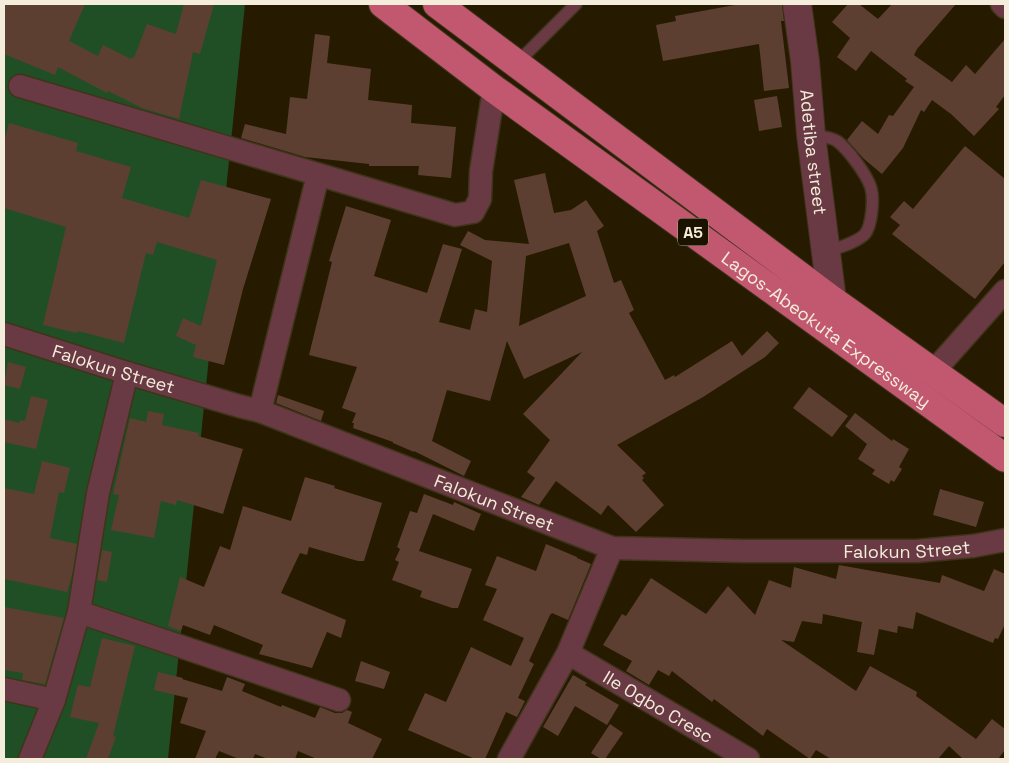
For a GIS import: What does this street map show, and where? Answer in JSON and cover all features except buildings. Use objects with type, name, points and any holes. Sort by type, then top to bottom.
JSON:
[{"type":"highway","name":"Lagos-Abeokuta Expressway","points":[[383,4],[494,89],[1005,458]]},
{"type":"highway","name":"Lagos-Abeokuta Expressway","points":[[449,7],[517,63],[832,300],[1005,423]]},
{"type":"street","name":"Adetiba street","points":[[797,4],[832,300]]},
{"type":"street","points":[[20,86],[455,215],[473,212],[480,199],[481,171],[494,89]]},
{"type":"street","points":[[260,411],[318,175]]},
{"type":"street","points":[[933,372],[1005,291]]},
{"type":"street","name":"Falokun Street","points":[[4,334],[127,373],[260,411],[612,548],[744,551],[917,551],[973,546],[1005,540]]},
{"type":"street","points":[[30,759],[54,700],[79,612],[98,493],[127,373]]},
{"type":"street","points":[[509,759],[568,653],[612,548]]},
{"type":"street","points":[[79,612],[339,700]]},
{"type":"street","name":"Ile Ogbo Cresc","points":[[568,653],[748,759]]},
{"type":"street","points":[[4,689],[54,700]]},
{"type":"lane","points":[[517,63],[573,5]]},
{"type":"lane","points":[[811,135],[836,140],[847,150],[871,189],[873,209],[865,235],[845,246],[827,252]]},
{"type":"green space","points":[[4,4],[245,4],[168,759],[4,759]]}]
